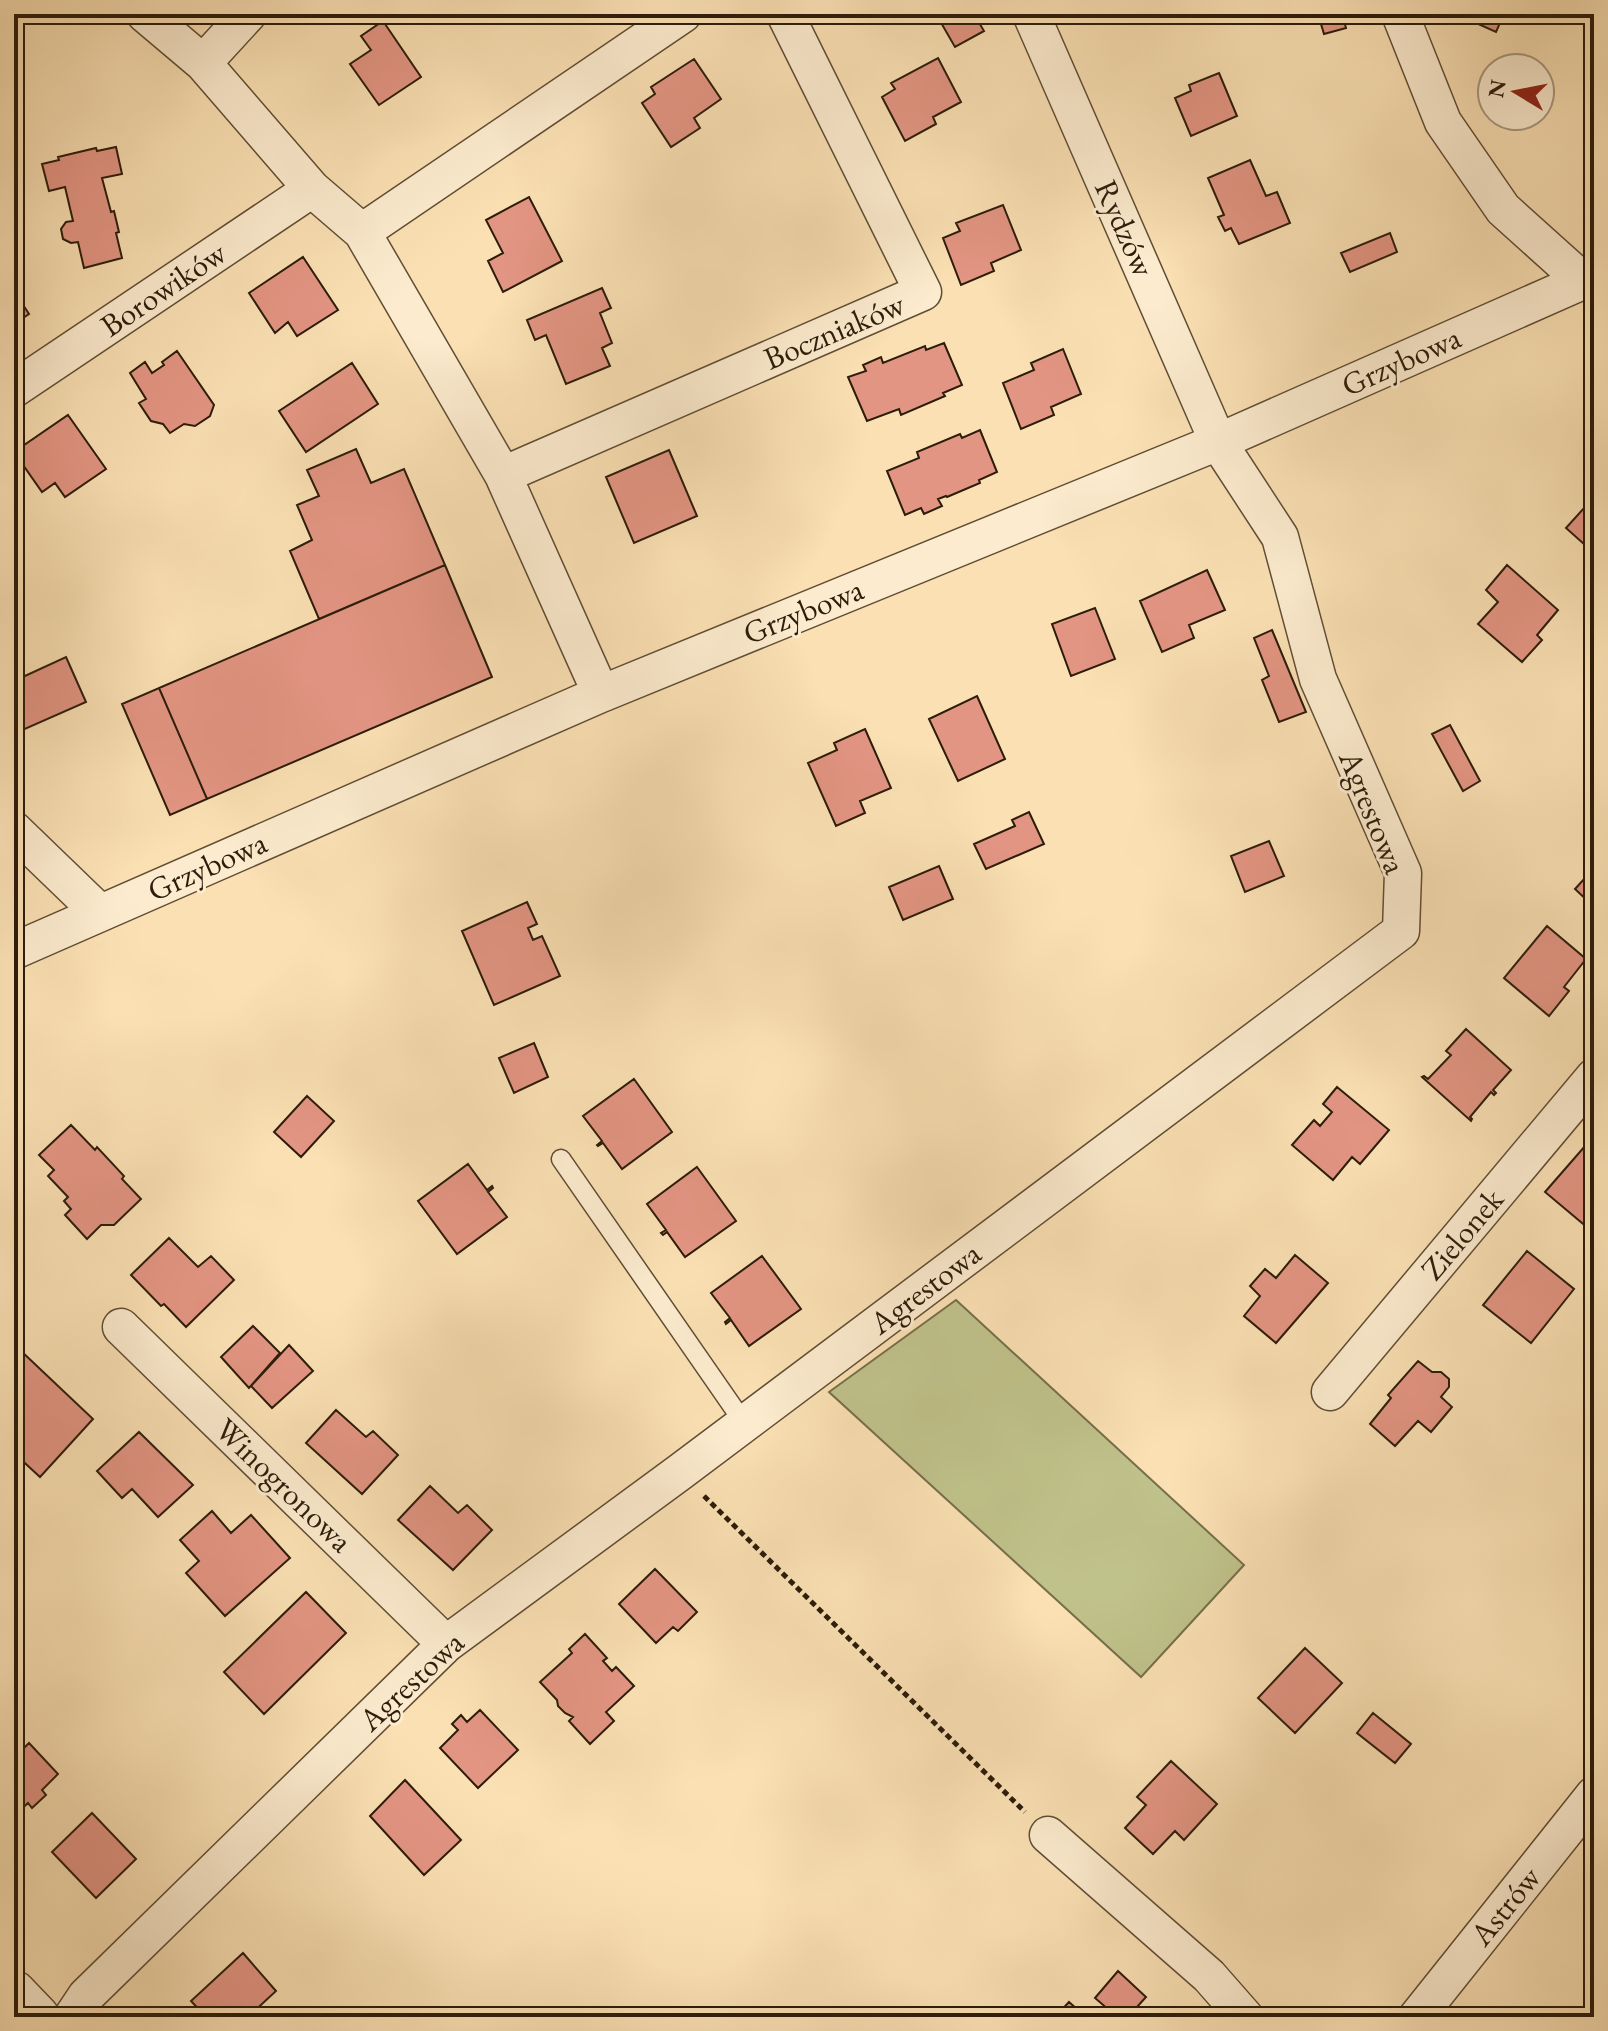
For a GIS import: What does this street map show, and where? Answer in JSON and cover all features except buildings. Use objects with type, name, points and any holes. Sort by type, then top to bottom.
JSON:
[{"type":"street","points":[[145,14],[203,63],[312,189],[362,232],[503,475],[601,694]]},
{"type":"street","points":[[203,63],[248,14]]},
{"type":"street","points":[[362,232],[683,14]]},
{"type":"street","name":"Boczniaków","points":[[503,475],[923,292],[785,14]]},
{"type":"street","name":"Rydzów","points":[[1031,14],[1218,442]]},
{"type":"street","points":[[1400,14],[1443,122],[1503,209],[1588,278]]},
{"type":"street","name":"Borowików","points":[[14,389],[312,189]]},
{"type":"street","name":"Grzybowa","points":[[14,951],[601,694],[1218,442],[1588,278]]},
{"type":"street","name":"Agrestowa","points":[[72,2017],[86,1996],[446,1644],[1401,931],[1403,873],[1318,679],[1280,537],[1218,442]]},
{"type":"street","points":[[14,830],[100,913]]},
{"type":"street","name":"Zielonek","points":[[1330,1392],[1594,1077]]},
{"type":"street","name":"Winogronowa","points":[[121,1327],[446,1644]]},
{"type":"street","name":"Astrów","points":[[1417,2017],[1594,1795]]},
{"type":"street","points":[[1048,1835],[1209,1976],[1245,2017]]},
{"type":"street","points":[[14,1993],[37,2017]]},
{"type":"lane","points":[[561,1159],[744,1423]]},
{"type":"path","points":[[680,1472],[1048,1835]]},
{"type":"green space","points":[[956,1300],[1244,1565],[1141,1677],[829,1392]]}]
